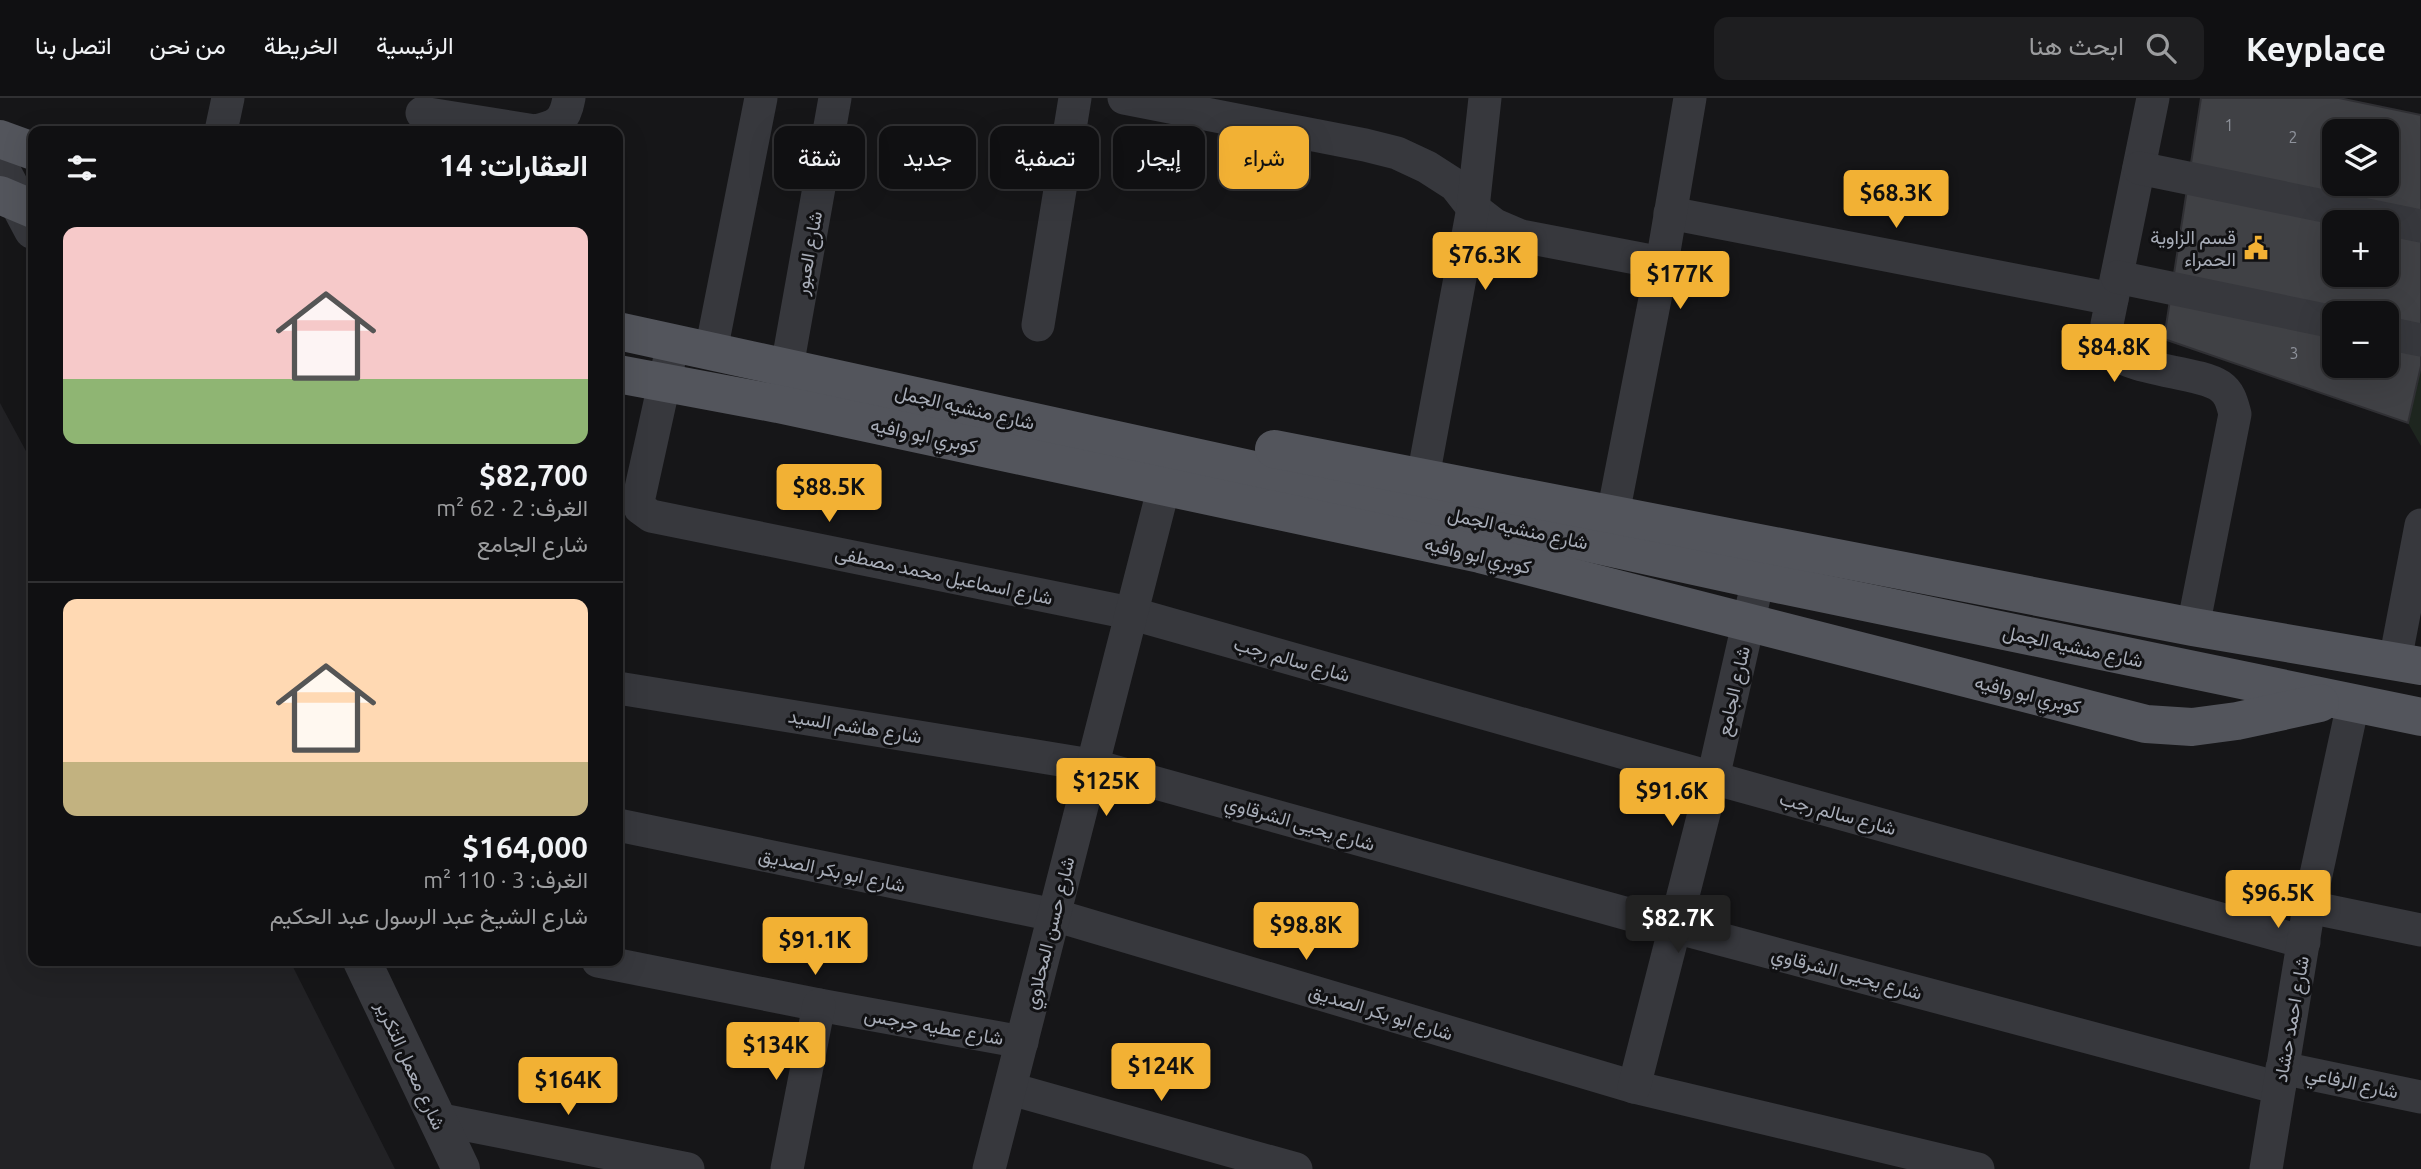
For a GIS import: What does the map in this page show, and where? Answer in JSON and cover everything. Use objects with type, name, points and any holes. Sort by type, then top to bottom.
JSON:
[{"type":"main road","points":[[28,155],[7,172],[28,202]]},
{"type":"main road","points":[[623,313],[1174,442]]},
{"type":"main road","name":"شارع منشيه الجمل","points":[[623,332],[1174,442],[1758,580],[2421,717]]},
{"type":"main road","name":"كوبري ابو وافيه","points":[[623,375],[792,407],[1480,554],[2146,724],[2192,727],[2344,702]]},
{"type":"main road","name":"شارع منشيه الجمل","points":[[1174,442],[1423,477],[2193,627],[2408,664]]},
{"type":"street","points":[[222,126],[229,98]]},
{"type":"street","points":[[555,126],[566,113],[569,98]]},
{"type":"street","points":[[711,351],[761,98]]},
{"type":"street","name":"شارع العبور","points":[[787,366],[835,98]]},
{"type":"street","points":[[1038,325],[1074,98]]},
{"type":"street","points":[[1124,98],[1397,153],[1427,167],[1455,185],[1473,208],[1495,225],[1521,236],[1662,262]]},
{"type":"street","points":[[1423,477],[1473,208],[1485,98]]},
{"type":"street","points":[[1613,514],[1662,262],[1690,98]]},
{"type":"street","points":[[2152,98],[2106,341],[2115,355],[2130,362],[2215,384],[2231,399],[2235,414],[2193,627]]},
{"type":"street","points":[[422,114],[502,126]]},
{"type":"street","points":[[2139,168],[2421,226]]},
{"type":"street","points":[[7,172],[28,219]]},
{"type":"street","points":[[1670,214],[2322,320]]},
{"type":"street","points":[[2399,335],[2421,340]]},
{"type":"street","name":"شارع اسماعيل محمد مصطفى","points":[[673,341],[633,452],[639,508],[651,516],[1130,613]]},
{"type":"street","name":"شارع حسن المحلاوي","points":[[989,1169],[1174,442]]},
{"type":"street","points":[[2408,664],[2421,525]]},
{"type":"street","name":"شارع الجامع","points":[[1634,1087],[1713,778],[1758,580]]},
{"type":"street","name":"شارع سالم رجب","points":[[1130,613],[2304,942]]},
{"type":"street","name":"شارع هاشم السيد","points":[[623,689],[1091,765]]},
{"type":"street","name":"شارع احمد حشاد","points":[[2266,1169],[2344,702]]},
{"type":"street","name":"شارع يحيى الشرقاوي","points":[[1091,765],[1675,926],[2281,1078]]},
{"type":"street","name":"شارع ابو بكر الصديق","points":[[623,826],[1054,915],[1634,1087],[1978,1169]]},
{"type":"street","points":[[2309,907],[2421,930]]},
{"type":"street","name":"شارع معمل التكرير","points":[[364,966],[461,1169]]},
{"type":"street","name":"شارع عطيه جرجس","points":[[623,966],[1022,1042]]},
{"type":"street","points":[[787,1169],[819,1005]]},
{"type":"street","name":"شارع الرفاعي","points":[[2281,1078],[2421,1097]]},
{"type":"street","points":[[1011,1089],[1296,1169]]},
{"type":"street","points":[[437,1119],[688,1169]]},
{"type":"shaded area","points":[[2421,366],[2421,446],[2408,423]]},
{"type":"shaded area","points":[[0,403],[28,455],[28,966],[293,966],[395,1169],[0,1169]]},
{"type":"building","name":"قسم الزاوية الحمراء","points":[[2201,98],[2339,98],[2421,115],[2421,366],[2408,423],[2164,339]]},
{"type":"place","name":"قسم الزاوية الحمراء","points":[[2256,248]]}]
